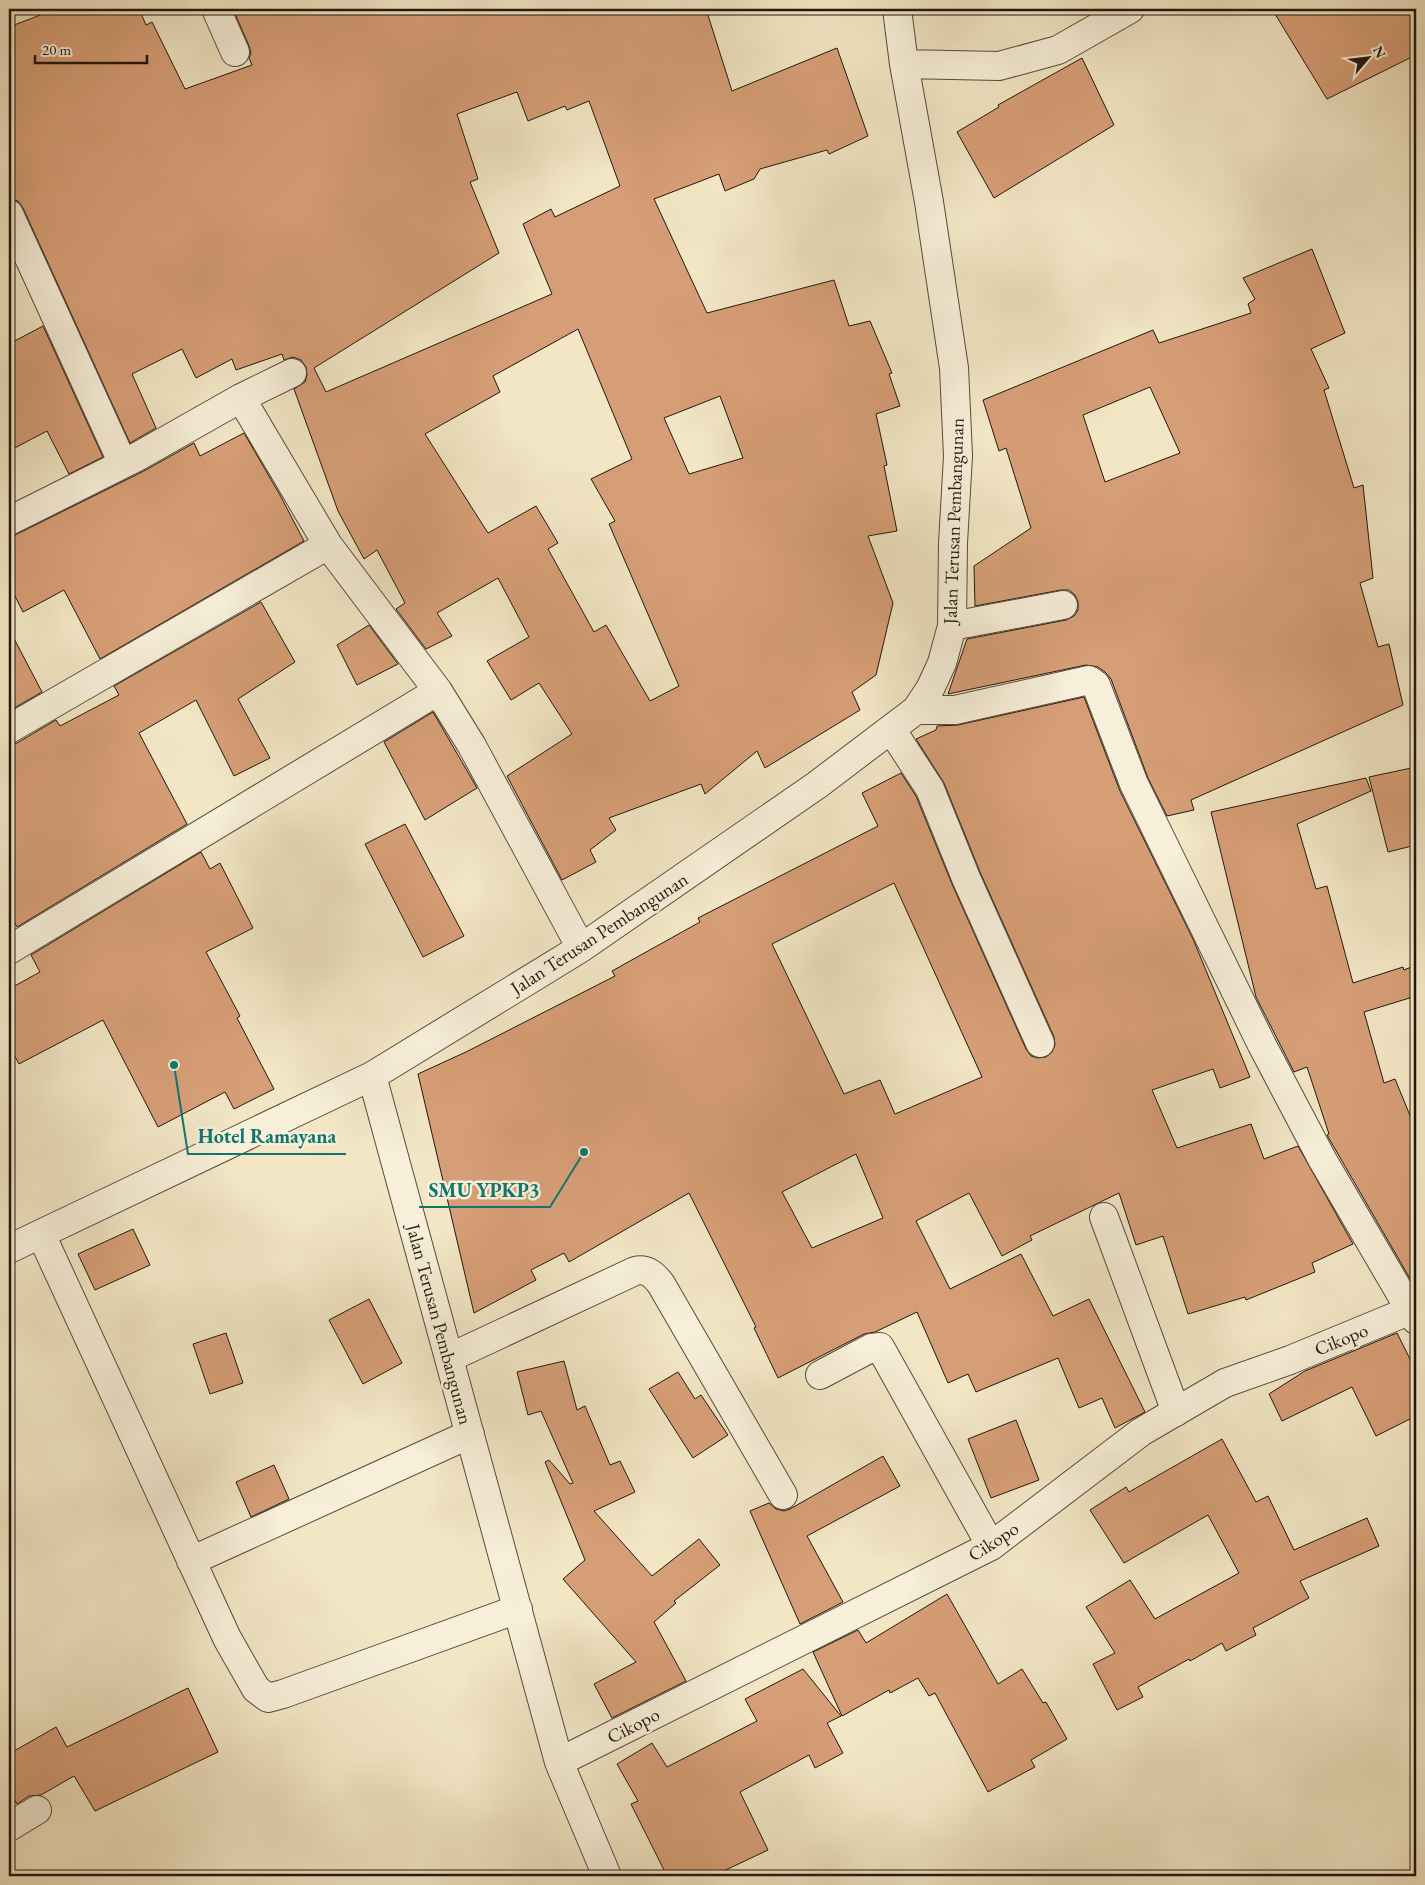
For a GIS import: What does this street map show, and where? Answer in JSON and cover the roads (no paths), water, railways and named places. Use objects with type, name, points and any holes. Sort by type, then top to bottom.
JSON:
[{"type":"street","points":[[216,9],[235,52]]},
{"type":"street","name":"Jalan Terusan Pembangunan","points":[[607,1876],[559,1762],[372,1076],[581,948],[818,785],[916,710],[930,689],[942,663],[952,626],[953,543],[958,456],[954,368],[929,202],[904,64],[897,9]]},
{"type":"street","points":[[904,64],[999,66],[1058,50],[1130,9]]},
{"type":"street","points":[[9,214],[123,464]]},
{"type":"street","points":[[9,521],[123,464],[241,398],[292,373]]},
{"type":"street","points":[[241,398],[328,545],[438,692],[472,746],[581,948]]},
{"type":"street","points":[[9,729],[328,545]]},
{"type":"street","points":[[952,626],[1063,605]]},
{"type":"street","points":[[916,710],[955,710],[1089,680],[1096,685],[1134,784],[1262,1045],[1322,1159],[1414,1313]]},
{"type":"street","points":[[9,950],[438,692]]},
{"type":"street","points":[[891,730],[930,789],[966,878],[1040,1043]]},
{"type":"street","points":[[9,1249],[372,1076]]},
{"type":"street","points":[[1104,1217],[1176,1412]]},
{"type":"street","points":[[41,1234],[227,1638],[256,1690],[268,1698],[283,1694],[518,1609]]},
{"type":"street","points":[[449,1358],[635,1271],[646,1270],[653,1274],[661,1284],[783,1495]]},
{"type":"street","name":"Cikopo","points":[[559,1762],[991,1546],[1141,1432],[1225,1383],[1414,1313]]},
{"type":"street","points":[[820,1375],[872,1348],[880,1347],[991,1546]]},
{"type":"street","points":[[191,1561],[470,1434]]},
{"type":"street","points":[[9,1827],[36,1810]]},
{"type":"place","name":"Hotel Ramayana","points":[[174,1065]]},
{"type":"place","name":"SMU YPKP3","points":[[584,1152]]}]
